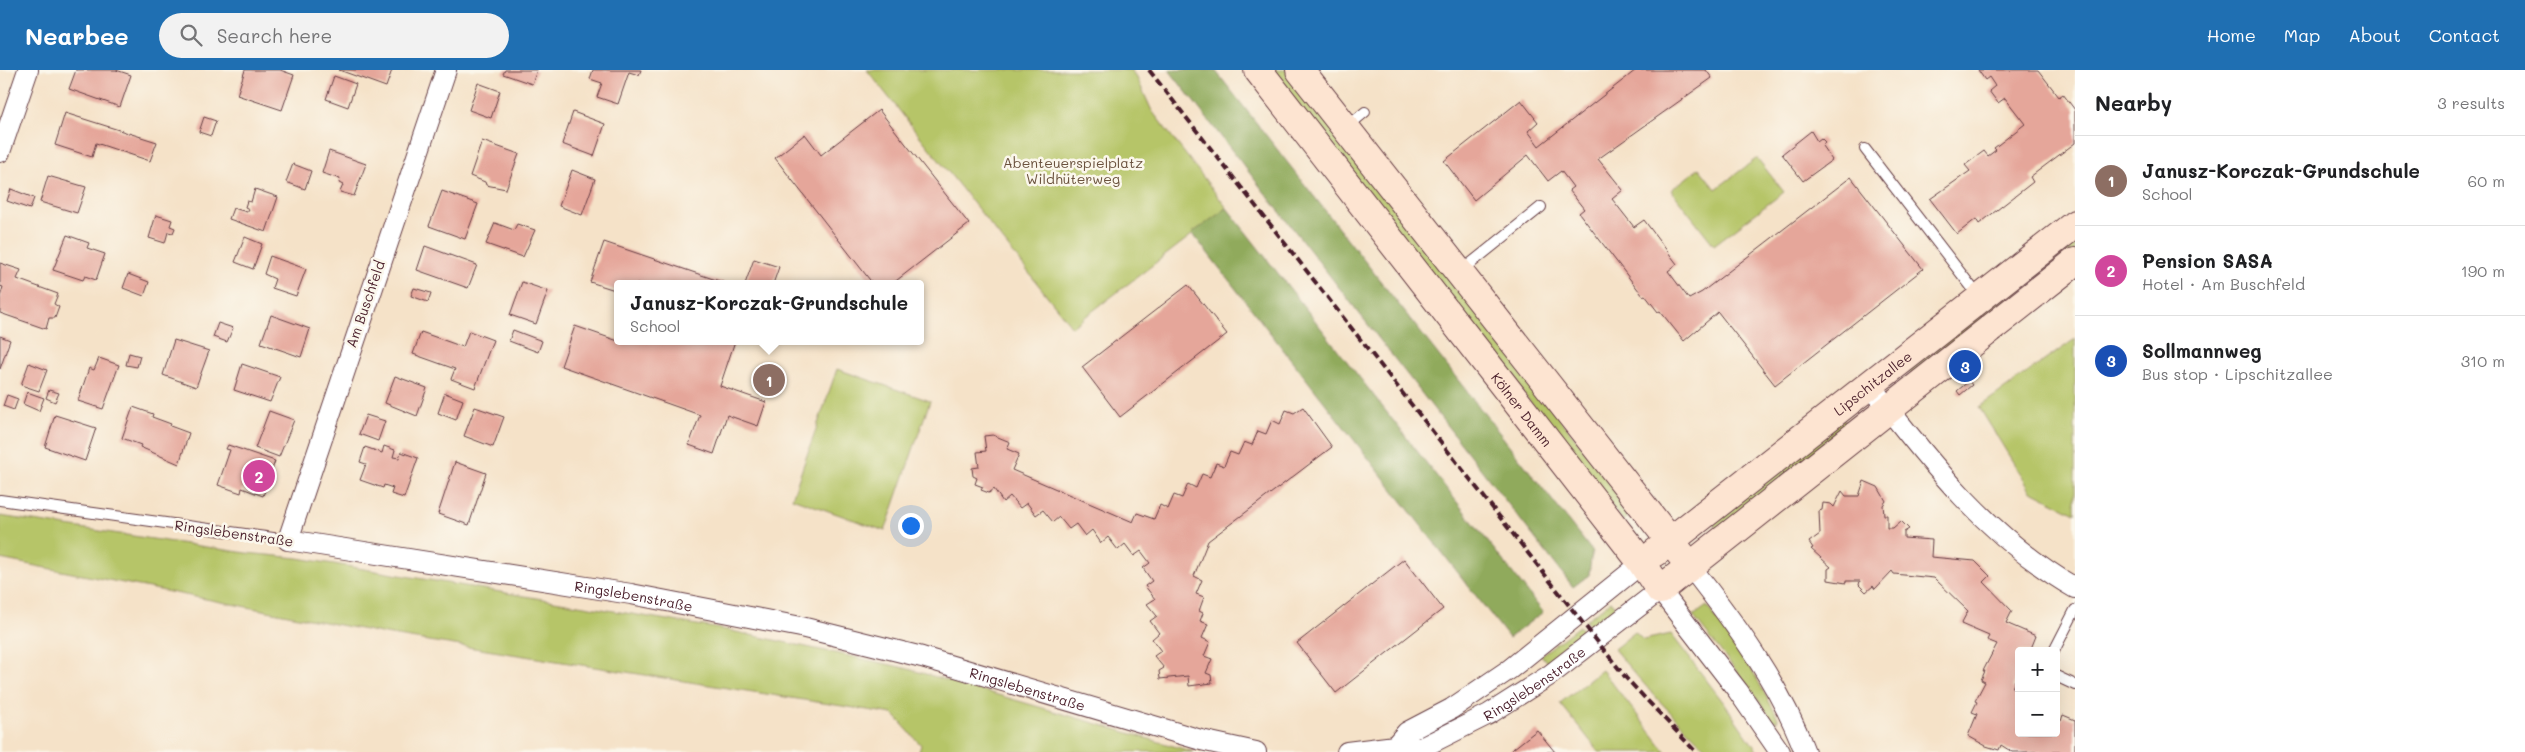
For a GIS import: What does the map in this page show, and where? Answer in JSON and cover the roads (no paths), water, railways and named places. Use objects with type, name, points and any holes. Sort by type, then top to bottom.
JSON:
[{"type":"street","points":[[0,152],[28,70]]},
{"type":"street","name":"Am Buschfeld","points":[[288,540],[446,70]]},
{"type":"street","name":"Kölner Damm","points":[[1258,70],[1642,563],[1660,590],[1738,691],[1780,752]]},
{"type":"street","points":[[1300,70],[1355,120],[1459,273],[1716,598],[1761,665],[1787,712],[1806,752]]},
{"type":"street","name":"Lipschitzallee","points":[[1642,563],[2075,224]]},
{"type":"street","points":[[1660,590],[2075,262]]},
{"type":"street","points":[[1870,385],[1960,496],[1980,516],[2039,566],[2075,588]]},
{"type":"street","name":"Ringslebenstraße","points":[[288,540],[631,594],[802,627],[922,657],[1201,740],[1256,752]]},
{"type":"street","name":"Ringslebenstraße","points":[[1394,746],[1407,732],[1451,709],[1510,669],[1642,563]]},
{"type":"street","name":"Ringslebenstraße","points":[[1347,752],[1394,746],[1422,748],[1488,714],[1550,675],[1660,590]]},
{"type":"lane","points":[[1865,149],[1980,298]]},
{"type":"lane","points":[[1459,273],[1540,207]]},
{"type":"lane","name":"Ringslebenstraße","points":[[0,500],[288,540]]},
{"type":"lane","points":[[2056,647],[2075,610]]},
{"type":"lane","points":[[2060,678],[2075,686]]},
{"type":"railway","points":[[1149,70],[1626,678],[1696,752]]},
{"type":"place","name":"Sollmannweg","points":[[1965,366]]},
{"type":"place","name":"Janusz-Korczak-Grundschule","points":[[769,380]]},
{"type":"place","name":"Pension SASA","points":[[259,476]]},
{"type":"park label","name":"Abenteuerspielplatz Wildhüterweg","points":[[1073,170]]}]
